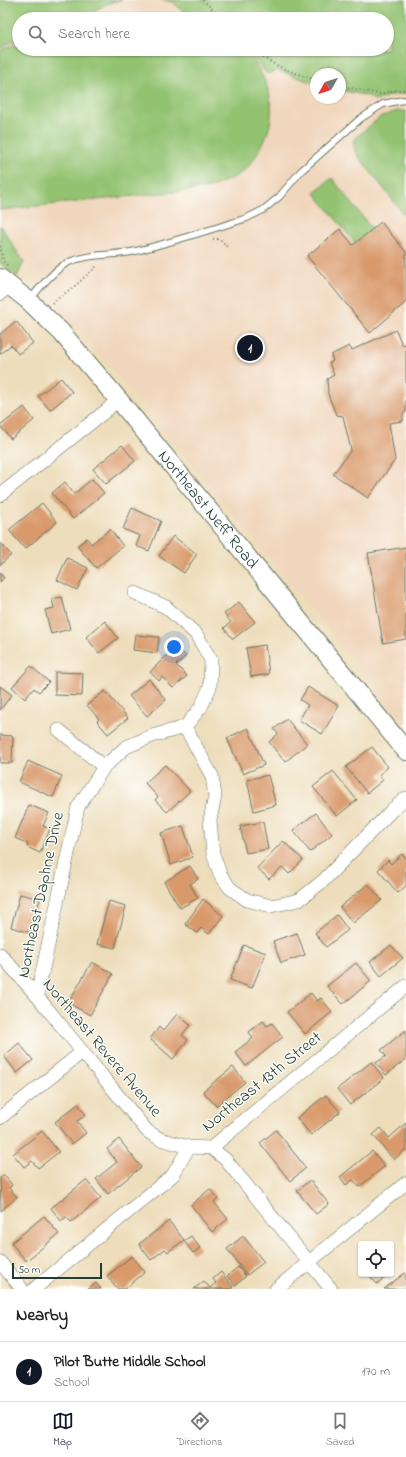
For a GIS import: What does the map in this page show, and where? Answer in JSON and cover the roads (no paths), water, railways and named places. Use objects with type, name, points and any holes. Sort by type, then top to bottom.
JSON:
[{"type":"main road","name":"Northeast Neff Road","points":[[4,280],[29,301],[61,332],[118,399],[406,751]]},
{"type":"street","points":[[0,495],[118,399]]},
{"type":"street","points":[[135,593],[166,607],[190,628],[196,634],[211,660],[210,687],[201,707],[185,727],[212,776],[216,796],[210,820],[213,854],[220,874],[230,888],[247,900],[271,906],[299,900],[323,881],[393,809],[406,798]]},
{"type":"street","name":"Northeast Daphne Drive","points":[[37,996],[78,807],[104,767],[126,747],[152,736],[185,727]]},
{"type":"street","points":[[59,730],[104,767]]},
{"type":"street","name":"Northeast Revere Avenue","points":[[0,954],[37,996],[147,1131],[160,1139],[189,1147]]},
{"type":"street","name":"Northeast 13th Street","points":[[34,1289],[174,1175],[189,1147],[211,1148],[406,986]]},
{"type":"street","points":[[0,1118],[82,1052]]},
{"type":"street","points":[[211,1148],[225,1159],[331,1289]]},
{"type":"street","points":[[276,1289],[406,1183]]},
{"type":"street","points":[[0,1262],[22,1289]]},
{"type":"lane","points":[[29,301],[50,276],[68,262],[89,256],[115,255],[136,251],[247,218],[263,210],[279,197],[301,171],[360,119],[383,104],[403,100],[406,101]]},
{"type":"place","name":"Pilot Butte Middle School","points":[[250,348]]}]
